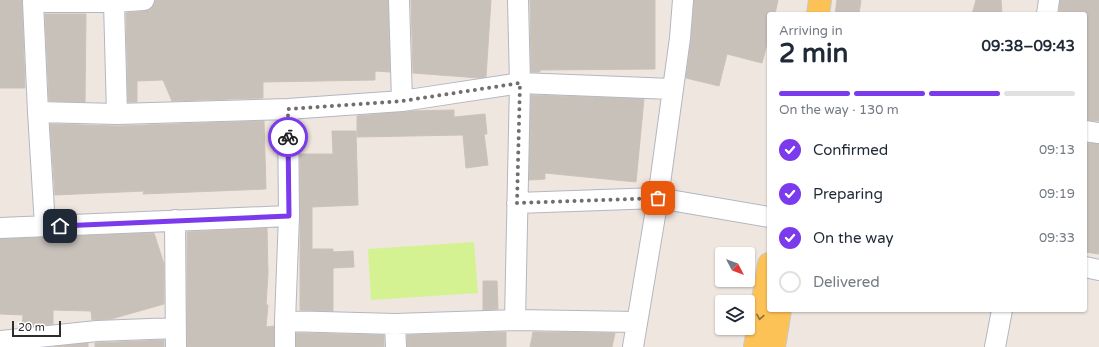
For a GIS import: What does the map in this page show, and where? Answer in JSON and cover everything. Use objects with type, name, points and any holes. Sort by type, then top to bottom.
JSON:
[{"type":"main road","points":[[818,12],[820,0]]},
{"type":"main road","points":[[755,347],[767,276]]},
{"type":"main road","points":[[774,347],[780,312]]},
{"type":"street","points":[[46,226],[38,112],[33,1],[114,2],[144,0]]},
{"type":"street","points":[[399,0],[402,101]]},
{"type":"street","points":[[515,320],[520,83],[518,0]]},
{"type":"street","points":[[633,347],[658,198],[680,38],[683,0]]},
{"type":"street","points":[[1047,12],[1049,0]]},
{"type":"street","points":[[114,2],[117,114]]},
{"type":"street","points":[[38,112],[117,114],[288,109],[402,101],[520,83],[672,89]]},
{"type":"street","points":[[285,347],[289,216],[288,109]]},
{"type":"street","points":[[1087,131],[1099,133]]},
{"type":"street","points":[[517,203],[658,198],[767,217]]},
{"type":"street","points":[[0,228],[289,216]]},
{"type":"street","points":[[0,341],[176,337],[175,220]]},
{"type":"street","points":[[1087,267],[1099,270]]},
{"type":"street","points":[[995,347],[1002,312]]},
{"type":"street","points":[[285,321],[394,324],[515,320],[637,322]]},
{"type":"street","points":[[394,324],[396,347]]},
{"type":"green space","points":[[474,242],[478,293],[371,300],[368,249]]},
{"type":"building","points":[[0,0],[22,0],[25,88],[0,88]]},
{"type":"building","points":[[155,0],[388,0],[390,72],[375,71],[375,80],[263,82],[263,98],[172,101],[163,80],[137,81],[137,102],[128,102],[126,13],[150,10],[154,5]]},
{"type":"building","points":[[411,0],[491,0],[486,77],[479,78],[413,73]]},
{"type":"building","points":[[530,0],[655,0],[655,69],[540,70],[540,72],[531,72]]},
{"type":"building","points":[[694,0],[778,0],[775,12],[767,12],[767,44],[762,63],[727,54],[719,86],[686,78]]},
{"type":"building","points":[[837,0],[861,0],[859,12],[835,12]]},
{"type":"building","points":[[976,0],[1001,0],[1002,12],[973,12]]},
{"type":"building","points":[[1060,0],[1099,0],[1099,121],[1087,120],[1087,12],[1059,12]]},
{"type":"building","points":[[45,14],[86,14],[85,102],[49,101]]},
{"type":"building","points":[[531,95],[644,99],[636,182],[545,173],[545,179],[529,180]]},
{"type":"building","points":[[454,110],[454,117],[485,114],[487,134],[484,134],[488,165],[466,168],[463,135],[357,137],[357,116],[410,111]]},
{"type":"building","points":[[264,121],[266,189],[143,194],[144,191],[55,195],[50,124],[117,126]]},
{"type":"building","points":[[332,131],[356,131],[358,205],[312,207],[312,249],[333,249],[333,252],[353,251],[354,267],[333,268],[333,311],[300,310],[300,154],[333,154]]},
{"type":"building","points":[[1087,143],[1099,144],[1099,254],[1087,252]]},
{"type":"building","points":[[267,228],[268,273],[266,305],[268,305],[266,327],[274,326],[274,347],[187,347],[187,232]]},
{"type":"building","points":[[154,233],[164,264],[164,304],[111,319],[92,320],[91,311],[53,310],[53,324],[22,327],[23,315],[0,314],[0,239]]},
{"type":"building","points":[[483,281],[497,281],[498,309],[483,310]]},
{"type":"building","points":[[506,332],[506,347],[407,347],[407,335]]},
{"type":"building","points":[[533,332],[615,333],[612,347],[530,347]]},
{"type":"building","points":[[296,333],[384,335],[384,347],[296,347]]},
{"type":"building","points":[[164,340],[164,347],[95,347],[95,343]]},
{"type":"building","points":[[88,343],[88,347],[54,347]]},
{"type":"way so far","points":[[288,137],[288,109],[402,101],[520,83],[517,203],[658,198]]},
{"type":"route","points":[[60,226],[289,216],[288,137]]}]
